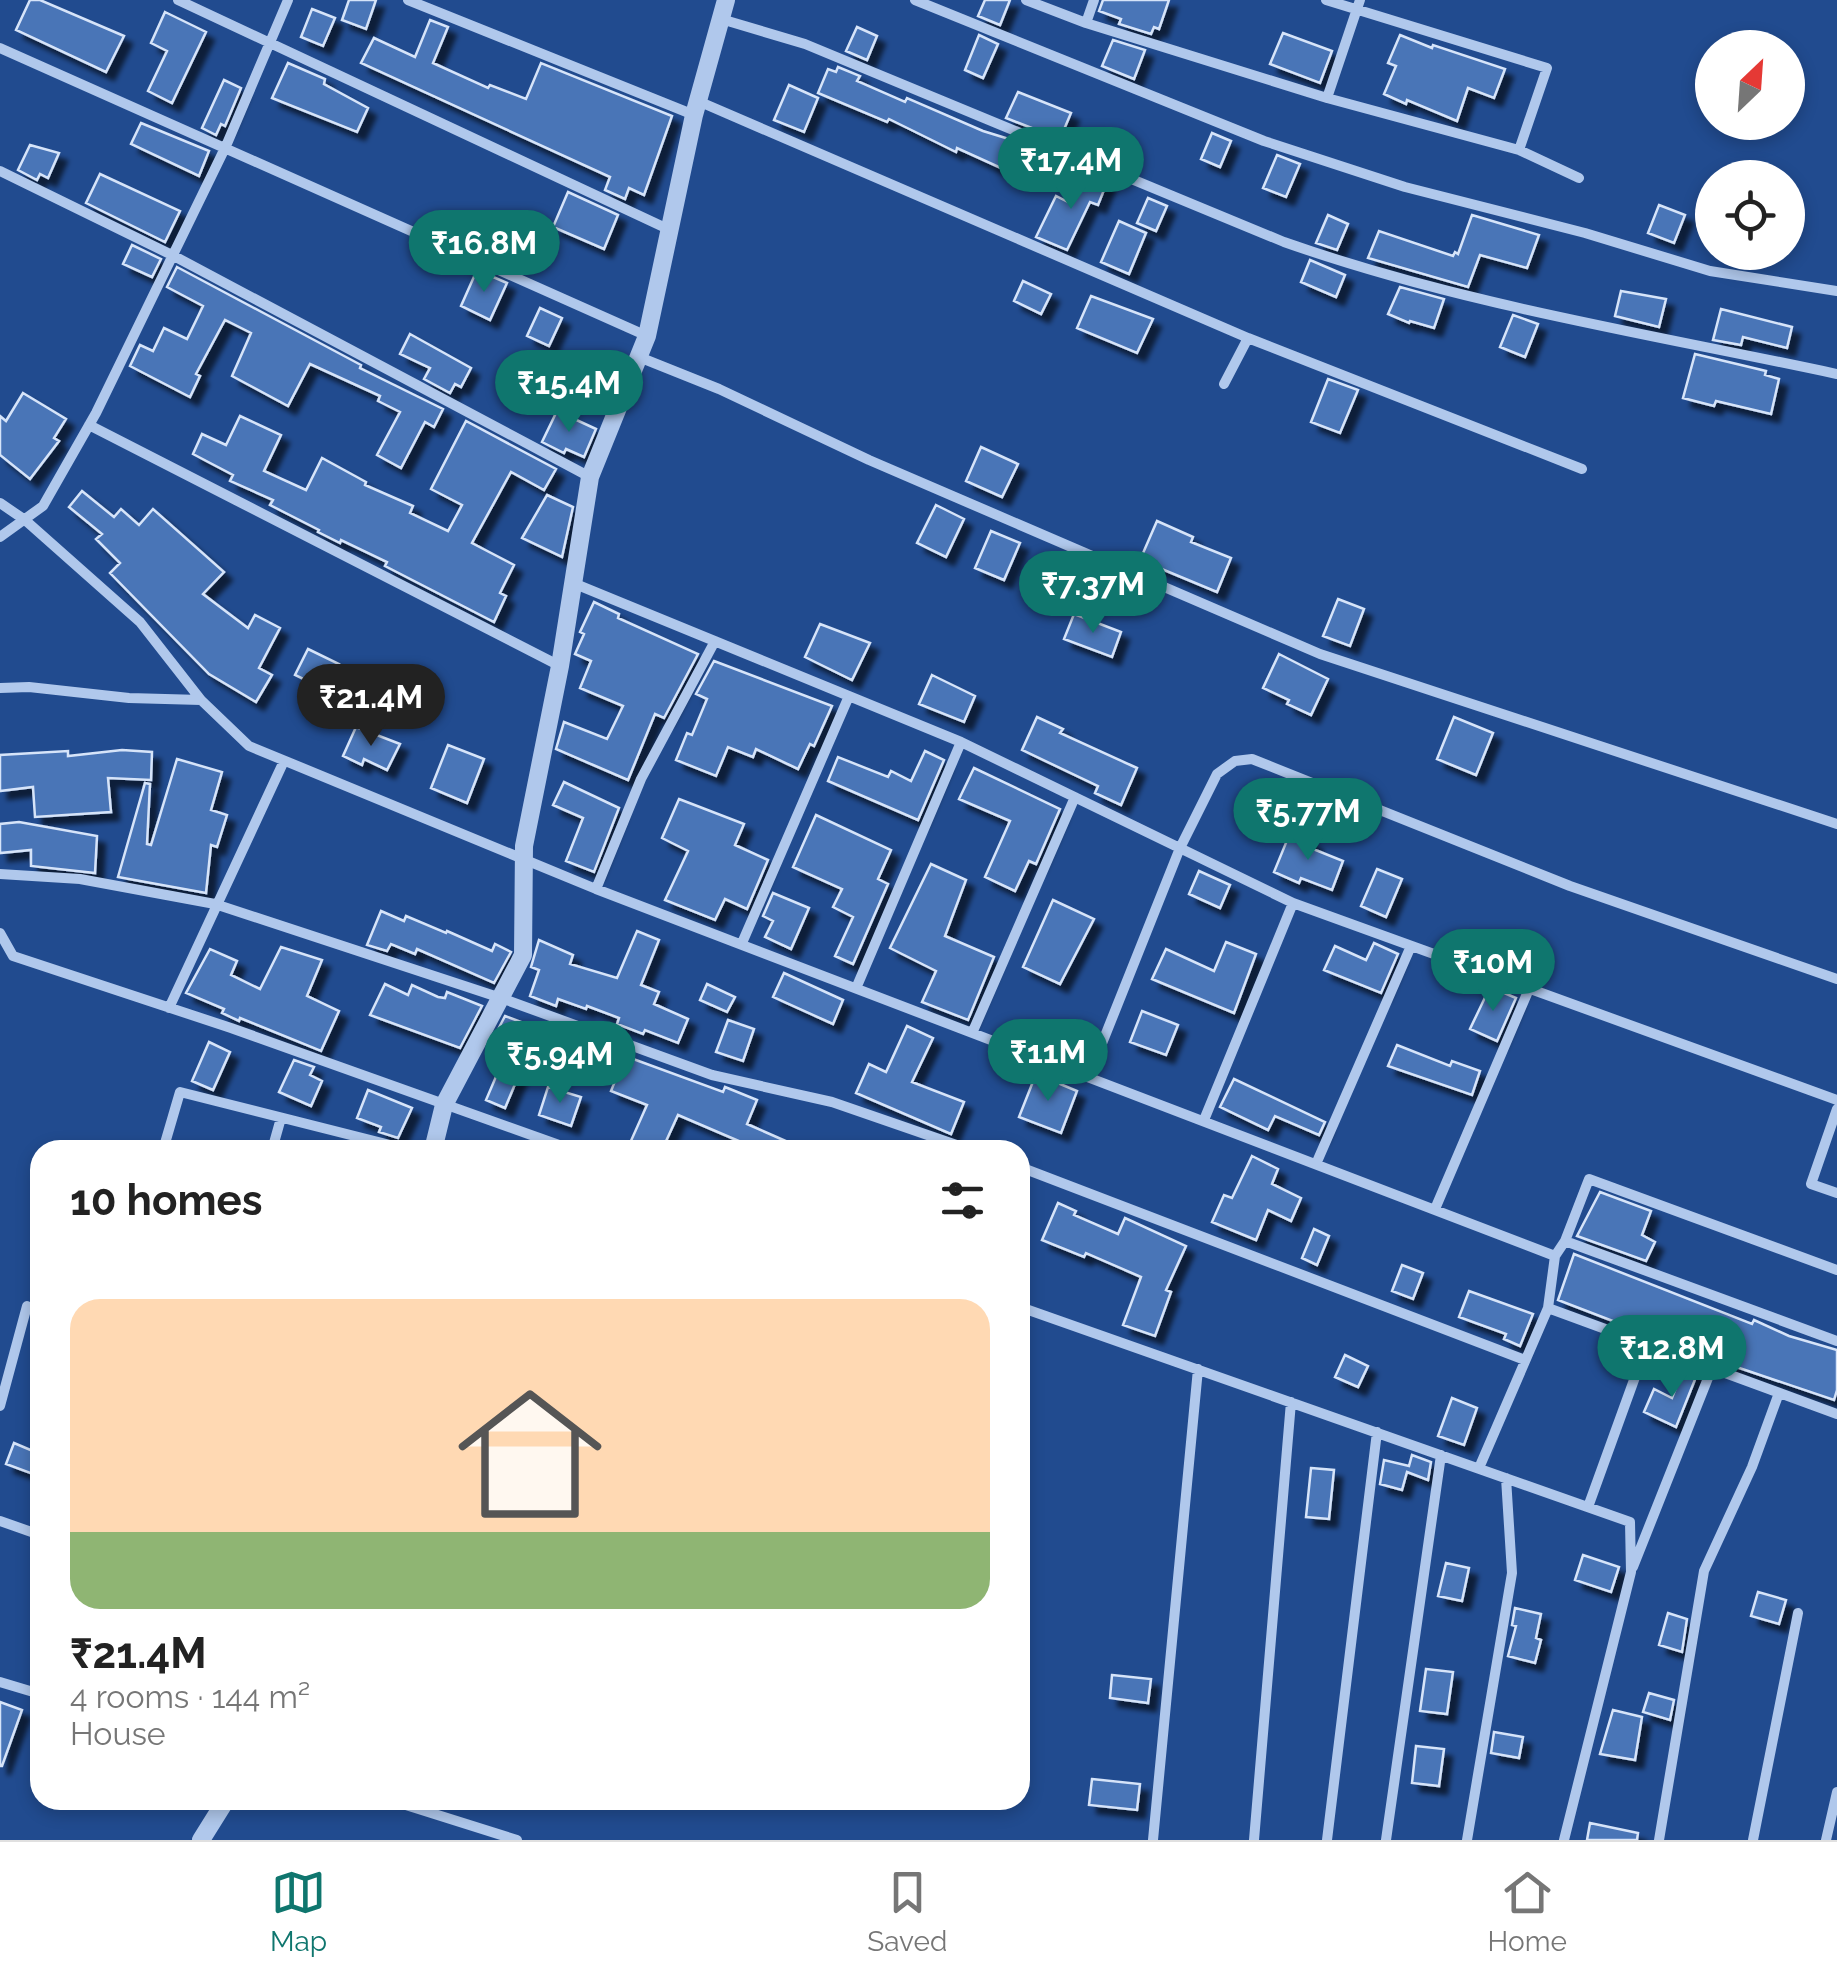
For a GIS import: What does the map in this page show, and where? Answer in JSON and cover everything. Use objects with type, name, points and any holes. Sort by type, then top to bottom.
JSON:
[{"type":"street","points":[[178,0],[671,231]]},
{"type":"street","points":[[0,537],[43,506],[89,425],[226,146],[288,0]]},
{"type":"street","points":[[408,0],[696,108],[1248,338],[1582,469]]},
{"type":"street","points":[[435,1140],[444,1105],[523,954],[524,846],[560,666],[590,477],[647,336],[696,108],[726,0]]},
{"type":"street","points":[[915,0],[1264,142],[1405,187],[1585,232],[1710,271],[1837,291]]},
{"type":"street","points":[[1026,0],[1327,98],[1519,150],[1579,178]]},
{"type":"street","points":[[1086,22],[1094,0]]},
{"type":"street","points":[[1326,0],[1358,5],[1547,68],[1519,150]]},
{"type":"street","points":[[1327,98],[1358,5]]},
{"type":"street","points":[[720,19],[805,44],[1284,242],[1354,267],[1481,302],[1837,374]]},
{"type":"street","points":[[0,48],[647,336]]},
{"type":"street","points":[[0,170],[174,256],[590,477]]},
{"type":"street","points":[[1224,384],[1248,338]]},
{"type":"street","points":[[639,357],[1320,654],[1837,824]]},
{"type":"street","points":[[89,425],[560,666]]},
{"type":"street","points":[[0,503],[140,622],[201,700],[249,746],[524,860],[1556,1256]]},
{"type":"street","points":[[573,583],[961,742],[1293,902],[1837,1100]]},
{"type":"street","points":[[596,888],[641,780],[716,641]]},
{"type":"street","points":[[0,688],[201,700]]},
{"type":"street","points":[[742,943],[849,696]]},
{"type":"street","points":[[857,986],[961,742]]},
{"type":"street","points":[[1089,1076],[1180,848],[1217,774],[1235,761],[1252,758],[1570,886],[1837,980]]},
{"type":"street","points":[[169,1008],[284,760]]},
{"type":"street","points":[[974,1031],[1075,797]]},
{"type":"street","points":[[0,874],[80,879],[215,904],[501,998],[712,1075],[832,1102],[943,1140]]},
{"type":"street","points":[[1204,1120],[1293,902]]},
{"type":"street","points":[[0,933],[13,956],[544,1140]]},
{"type":"street","points":[[1316,1164],[1411,946]]},
{"type":"street","points":[[1435,1209],[1529,988]]},
{"type":"street","points":[[165,1140],[180,1092],[370,1140]]},
{"type":"street","points":[[1837,1110],[1811,1184],[1837,1193]]},
{"type":"street","points":[[275,1140],[281,1118]]},
{"type":"street","points":[[1030,1171],[1525,1360]]},
{"type":"street","points":[[1478,1468],[1548,1308],[1556,1256],[1589,1179],[1837,1270]]},
{"type":"street","points":[[1564,1241],[1837,1341]]},
{"type":"street","points":[[0,1406],[27,1306]]},
{"type":"street","points":[[1548,1308],[1836,1411]]},
{"type":"street","points":[[1030,1311],[1630,1522],[1631,1572]]},
{"type":"street","points":[[1588,1508],[1647,1344]]},
{"type":"street","points":[[1564,1840],[1631,1572],[1712,1368]]},
{"type":"street","points":[[1153,1840],[1198,1370]]},
{"type":"street","points":[[1659,1840],[1704,1571],[1752,1467],[1778,1392]]},
{"type":"street","points":[[1254,1840],[1291,1402]]},
{"type":"street","points":[[1326,1840],[1377,1432]]},
{"type":"street","points":[[1386,1840],[1441,1455]]},
{"type":"street","points":[[1467,1840],[1512,1573],[1506,1478]]},
{"type":"street","points":[[0,1521],[30,1532]]},
{"type":"street","points":[[1753,1840],[1798,1613]]},
{"type":"street","points":[[0,1682],[30,1691]]},
{"type":"street","points":[[1826,1840],[1837,1792]]},
{"type":"street","points":[[200,1840],[220,1810]]},
{"type":"street","points":[[422,1810],[517,1840]]},
{"type":"building","points":[[30,0],[40,0],[124,36],[106,72],[16,30]]},
{"type":"building","points":[[349,0],[376,0],[366,29],[342,20]]},
{"type":"building","points":[[985,0],[1010,0],[1000,25],[978,16]]},
{"type":"building","points":[[1103,0],[1169,0],[1159,29],[1154,27],[1151,34],[1119,24],[1121,19],[1099,11]]},
{"type":"building","points":[[312,9],[335,18],[323,46],[301,37]]},
{"type":"building","points":[[165,12],[206,32],[172,103],[148,91],[167,51],[151,43]]},
{"type":"building","points":[[430,20],[448,27],[433,63],[488,88],[490,85],[526,99],[541,63],[672,116],[644,195],[629,188],[625,199],[605,190],[610,177],[361,63],[374,38],[415,57]]},
{"type":"building","points":[[857,27],[877,36],[867,60],[846,51]]},
{"type":"building","points":[[1283,33],[1332,51],[1320,83],[1270,64]]},
{"type":"building","points":[[979,35],[998,44],[983,78],[965,70]]},
{"type":"building","points":[[1400,35],[1505,69],[1494,98],[1468,88],[1457,121],[1384,94],[1396,66],[1388,63]]},
{"type":"building","points":[[1113,40],[1145,50],[1134,79],[1102,66]]},
{"type":"building","points":[[288,63],[325,79],[324,84],[368,108],[357,132],[272,98]]},
{"type":"building","points":[[838,67],[860,76],[857,81],[905,102],[907,98],[983,131],[1025,144],[1012,173],[957,148],[956,152],[889,119],[887,122],[818,93],[828,69],[836,72]]},
{"type":"building","points":[[224,80],[241,88],[225,126],[221,124],[216,135],[202,128]]},
{"type":"building","points":[[789,85],[818,98],[804,132],[774,120]]},
{"type":"building","points":[[1018,92],[1071,113],[1060,139],[1006,118]]},
{"type":"building","points":[[141,123],[209,151],[199,176],[131,144]]},
{"type":"building","points":[[1212,133],[1231,141],[1220,167],[1201,159]]},
{"type":"building","points":[[30,145],[59,153],[48,178],[40,174],[37,180],[18,170]]},
{"type":"building","points":[[1277,155],[1300,164],[1286,197],[1263,188]]},
{"type":"building","points":[[1086,171],[1108,180],[1098,205],[1090,202],[1067,250],[1036,237],[1056,196],[1072,204]]},
{"type":"building","points":[[100,174],[180,211],[165,242],[86,203]]},
{"type":"building","points":[[568,192],[618,215],[604,249],[553,227]]},
{"type":"building","points":[[1148,198],[1167,206],[1156,231],[1137,223]]},
{"type":"building","points":[[1659,205],[1685,215],[1674,243],[1648,233]]},
{"type":"building","points":[[1328,215],[1348,224],[1337,250],[1316,243]]},
{"type":"building","points":[[1472,215],[1539,235],[1527,268],[1480,255],[1468,287],[1368,258],[1379,231],[1453,256],[1458,254]]},
{"type":"building","points":[[1119,221],[1146,233],[1129,274],[1101,262]]},
{"type":"building","points":[[132,245],[161,259],[152,277],[123,264]]},
{"type":"building","points":[[1310,260],[1345,275],[1336,297],[1301,282]]},
{"type":"building","points":[[177,267],[443,409],[434,427],[425,422],[401,468],[377,455],[400,412],[378,401],[380,396],[310,364],[288,406],[232,376],[251,333],[225,320],[196,374],[200,376],[190,397],[130,366],[140,345],[153,351],[164,328],[187,339],[203,306],[167,287]]},
{"type":"building","points":[[477,270],[507,283],[490,320],[461,306]]},
{"type":"building","points":[[1023,281],[1051,294],[1041,314],[1014,301]]},
{"type":"building","points":[[1400,287],[1444,299],[1434,328],[1388,314]]},
{"type":"building","points":[[1621,291],[1666,299],[1659,327],[1615,316]]},
{"type":"building","points":[[1091,296],[1153,319],[1137,353],[1077,328]]},
{"type":"building","points":[[540,308],[562,318],[549,346],[527,336]]},
{"type":"building","points":[[1721,309],[1792,327],[1787,348],[1743,337],[1741,345],[1713,340]]},
{"type":"building","points":[[1513,315],[1538,324],[1525,357],[1500,347]]},
{"type":"building","points":[[410,334],[471,368],[461,387],[455,384],[450,393],[424,379],[430,368],[400,354]]},
{"type":"building","points":[[1695,354],[1766,371],[1765,375],[1779,379],[1771,414],[1683,398]]},
{"type":"building","points":[[1328,379],[1358,390],[1340,433],[1311,422]]},
{"type":"building","points":[[23,393],[66,419],[54,438],[59,441],[30,479],[0,455],[0,416],[6,421]]},
{"type":"building","points":[[557,411],[596,429],[584,457],[542,442]]},
{"type":"building","points":[[240,416],[281,435],[264,471],[306,490],[322,458],[366,482],[365,485],[413,506],[410,513],[448,531],[462,505],[431,489],[466,421],[556,469],[544,490],[511,472],[472,543],[514,565],[500,593],[506,596],[494,622],[385,566],[387,562],[318,532],[270,505],[273,500],[230,481],[233,475],[193,454],[202,434],[226,445]]},
{"type":"building","points":[[981,447],[1018,464],[1002,497],[966,481]]},
{"type":"building","points":[[82,491],[114,517],[121,509],[139,525],[153,509],[224,572],[203,594],[248,628],[255,615],[280,628],[259,668],[272,675],[256,702],[209,674],[110,573],[120,563],[96,539],[102,534],[69,507]]},
{"type":"building","points":[[547,495],[573,507],[562,557],[522,538]]},
{"type":"building","points":[[936,505],[964,519],[946,557],[917,543]]},
{"type":"building","points":[[1157,521],[1193,537],[1191,542],[1231,558],[1217,592],[1140,560]]},
{"type":"building","points":[[991,531],[1020,543],[1004,580],[975,568]]},
{"type":"building","points":[[1338,599],[1364,609],[1350,646],[1323,636]]},
{"type":"building","points":[[594,602],[619,614],[618,618],[698,654],[664,718],[655,714],[628,780],[556,749],[564,722],[607,739],[623,706],[580,688],[591,661],[575,654]]},
{"type":"building","points":[[1074,614],[1121,632],[1112,657],[1064,639]]},
{"type":"building","points":[[820,624],[870,643],[852,680],[805,657]]},
{"type":"building","points":[[308,649],[339,664],[326,690],[295,675]]},
{"type":"building","points":[[1279,654],[1328,679],[1311,715],[1263,688]]},
{"type":"building","points":[[714,661],[832,706],[814,746],[810,744],[798,769],[756,749],[753,757],[728,747],[716,776],[676,760],[707,699],[696,694]]},
{"type":"building","points":[[932,675],[975,696],[964,722],[919,704]]},
{"type":"building","points":[[1037,717],[1063,729],[1060,733],[1137,768],[1121,805],[1095,793],[1098,786],[1022,750]]},
{"type":"building","points":[[1454,717],[1493,733],[1476,775],[1437,759]]},
{"type":"building","points":[[356,727],[400,744],[387,770],[364,759],[362,765],[343,756]]},
{"type":"building","points":[[448,745],[484,759],[467,803],[431,788]]},
{"type":"building","points":[[122,750],[152,752],[151,780],[108,778],[111,812],[35,817],[33,787],[0,791],[0,755],[68,751],[68,756]]},
{"type":"building","points":[[925,751],[944,760],[918,820],[828,781],[838,757],[888,777],[891,771],[911,781]]},
{"type":"building","points":[[177,759],[222,772],[211,810],[227,815],[217,847],[211,845],[206,893],[118,877],[145,783],[150,784],[147,844],[151,845]]},
{"type":"building","points":[[974,768],[1060,809],[1036,864],[1029,861],[1015,891],[985,877],[1010,821],[959,799]]},
{"type":"building","points":[[564,782],[619,808],[594,872],[566,861],[583,818],[553,805]]},
{"type":"building","points":[[679,799],[744,824],[735,845],[768,860],[747,909],[725,899],[715,920],[665,900],[688,851],[662,838]]},
{"type":"building","points":[[816,815],[891,850],[878,879],[888,884],[853,964],[835,956],[853,917],[833,907],[842,889],[793,867]]},
{"type":"building","points":[[19,822],[97,836],[95,873],[31,866],[31,850],[0,853],[0,824]]},
{"type":"building","points":[[1290,833],[1315,843],[1313,849],[1343,861],[1332,890],[1301,878],[1299,883],[1274,872]]},
{"type":"building","points":[[931,864],[966,880],[945,936],[994,957],[968,1020],[922,1002],[936,971],[890,948]]},
{"type":"building","points":[[1377,869],[1402,879],[1386,917],[1361,906]]},
{"type":"building","points":[[1199,871],[1230,885],[1220,908],[1189,894]]},
{"type":"building","points":[[773,893],[809,908],[791,949],[765,937],[773,921],[763,916]]},
{"type":"building","points":[[1053,900],[1094,919],[1060,984],[1023,967]]},
{"type":"building","points":[[381,911],[404,921],[406,916],[492,951],[495,944],[511,952],[494,983],[417,949],[415,954],[391,944],[387,951],[367,945]]},
{"type":"building","points":[[637,931],[659,940],[641,985],[659,992],[654,1004],[688,1019],[678,1043],[617,1024],[619,1018],[587,1006],[586,1009],[558,999],[556,1006],[530,996],[539,970],[531,967],[539,940],[573,955],[570,964],[617,978]]},
{"type":"building","points":[[1226,942],[1256,954],[1234,1013],[1152,979],[1166,949],[1214,971]]},
{"type":"building","points":[[1374,943],[1398,954],[1381,993],[1324,970],[1335,946],[1366,960]]},
{"type":"building","points":[[281,947],[322,960],[307,996],[339,1011],[321,1051],[240,1018],[239,1021],[222,1013],[224,1009],[186,993],[210,949],[237,961],[231,975],[260,989]]},
{"type":"building","points":[[784,973],[843,1000],[833,1024],[773,997]]},
{"type":"building","points":[[385,984],[408,995],[412,985],[438,997],[445,998],[447,992],[482,1006],[460,1048],[370,1015]]},
{"type":"building","points":[[707,984],[735,997],[727,1012],[700,1000]]},
{"type":"building","points":[[1490,987],[1516,998],[1497,1041],[1470,1029]]},
{"type":"building","points":[[1142,1011],[1178,1025],[1166,1055],[1130,1042]]},
{"type":"building","points":[[505,1016],[537,1028],[535,1033],[565,1046],[552,1076],[523,1065],[505,1108],[486,1100],[504,1058],[487,1051]]},
{"type":"building","points":[[728,1020],[754,1029],[743,1061],[716,1052]]},
{"type":"building","points":[[907,1026],[933,1038],[912,1082],[964,1102],[951,1134],[856,1093],[869,1064],[886,1072]]},
{"type":"building","points":[[209,1042],[230,1052],[213,1090],[192,1081]]},
{"type":"building","points":[[1397,1045],[1450,1066],[1452,1061],[1480,1071],[1472,1095],[1388,1066]]},
{"type":"building","points":[[625,1056],[723,1092],[725,1087],[757,1100],[747,1124],[783,1140],[736,1140],[678,1115],[667,1140],[631,1140],[647,1105],[611,1091]]},
{"type":"building","points":[[294,1060],[314,1067],[310,1075],[322,1081],[311,1106],[279,1092]]},
{"type":"building","points":[[1036,1074],[1077,1091],[1061,1133],[1019,1117]]},
{"type":"building","points":[[1234,1079],[1325,1122],[1319,1135],[1275,1116],[1268,1130],[1220,1107]]},
{"type":"building","points":[[548,1087],[581,1097],[571,1126],[539,1115]]},
{"type":"building","points":[[368,1090],[412,1108],[398,1138],[357,1118]]},
{"type":"building","points":[[1252,1156],[1278,1169],[1272,1184],[1301,1198],[1291,1221],[1268,1210],[1256,1240],[1212,1222],[1224,1195],[1232,1198]]},
{"type":"building","points":[[1600,1192],[1651,1211],[1642,1235],[1655,1242],[1646,1261],[1577,1236]]},
{"type":"building","points":[[1058,1203],[1076,1211],[1074,1215],[1118,1234],[1125,1218],[1186,1246],[1166,1290],[1171,1292],[1155,1336],[1123,1325],[1141,1277],[1086,1253],[1084,1257],[1042,1240]]},
{"type":"building","points":[[1314,1229],[1329,1236],[1317,1265],[1302,1258]]},
{"type":"building","points":[[1574,1254],[1752,1324],[1754,1320],[1789,1336],[1837,1350],[1834,1400],[1558,1300]]},
{"type":"building","points":[[1402,1265],[1423,1273],[1413,1299],[1392,1291]]},
{"type":"building","points":[[1469,1291],[1533,1314],[1520,1346],[1504,1339],[1506,1334],[1459,1317]]},
{"type":"building","points":[[1345,1355],[1368,1366],[1358,1387],[1335,1377]]},
{"type":"building","points":[[1684,1367],[1698,1372],[1676,1427],[1644,1412],[1654,1389],[1672,1398]]},
{"type":"building","points":[[1452,1398],[1477,1408],[1464,1445],[1438,1436]]},
{"type":"building","points":[[14,1443],[30,1450],[30,1473],[6,1464]]},
{"type":"building","points":[[1412,1455],[1431,1462],[1428,1480],[1407,1472],[1402,1490],[1380,1484],[1384,1460],[1409,1466]]},
{"type":"building","points":[[1311,1468],[1334,1470],[1329,1519],[1306,1517]]},
{"type":"building","points":[[1583,1555],[1619,1567],[1611,1592],[1575,1580]]},
{"type":"building","points":[[1446,1563],[1469,1568],[1462,1601],[1438,1596]]},
{"type":"building","points":[[1758,1592],[1786,1600],[1779,1624],[1751,1616]]},
{"type":"building","points":[[1515,1608],[1541,1614],[1536,1638],[1541,1640],[1535,1663],[1508,1656],[1516,1626],[1512,1625]]},
{"type":"building","points":[[1668,1613],[1687,1619],[1682,1652],[1659,1645]]},
{"type":"building","points":[[1426,1669],[1453,1672],[1447,1714],[1420,1711]]},
{"type":"building","points":[[1112,1675],[1151,1679],[1148,1703],[1110,1698]]},
{"type":"building","points":[[1649,1693],[1674,1700],[1670,1720],[1643,1712]]},
{"type":"building","points":[[0,1702],[22,1710],[2,1766],[0,1766]]},
{"type":"building","points":[[1613,1710],[1642,1717],[1635,1760],[1600,1754]]},
{"type":"building","points":[[1494,1732],[1523,1737],[1519,1758],[1491,1753]]},
{"type":"building","points":[[1416,1746],[1444,1749],[1439,1786],[1412,1783]]},
{"type":"building","points":[[1092,1779],[1140,1784],[1137,1810],[1089,1805]]},
{"type":"building","points":[[1590,1823],[1638,1833],[1637,1840],[1587,1840]]}]
